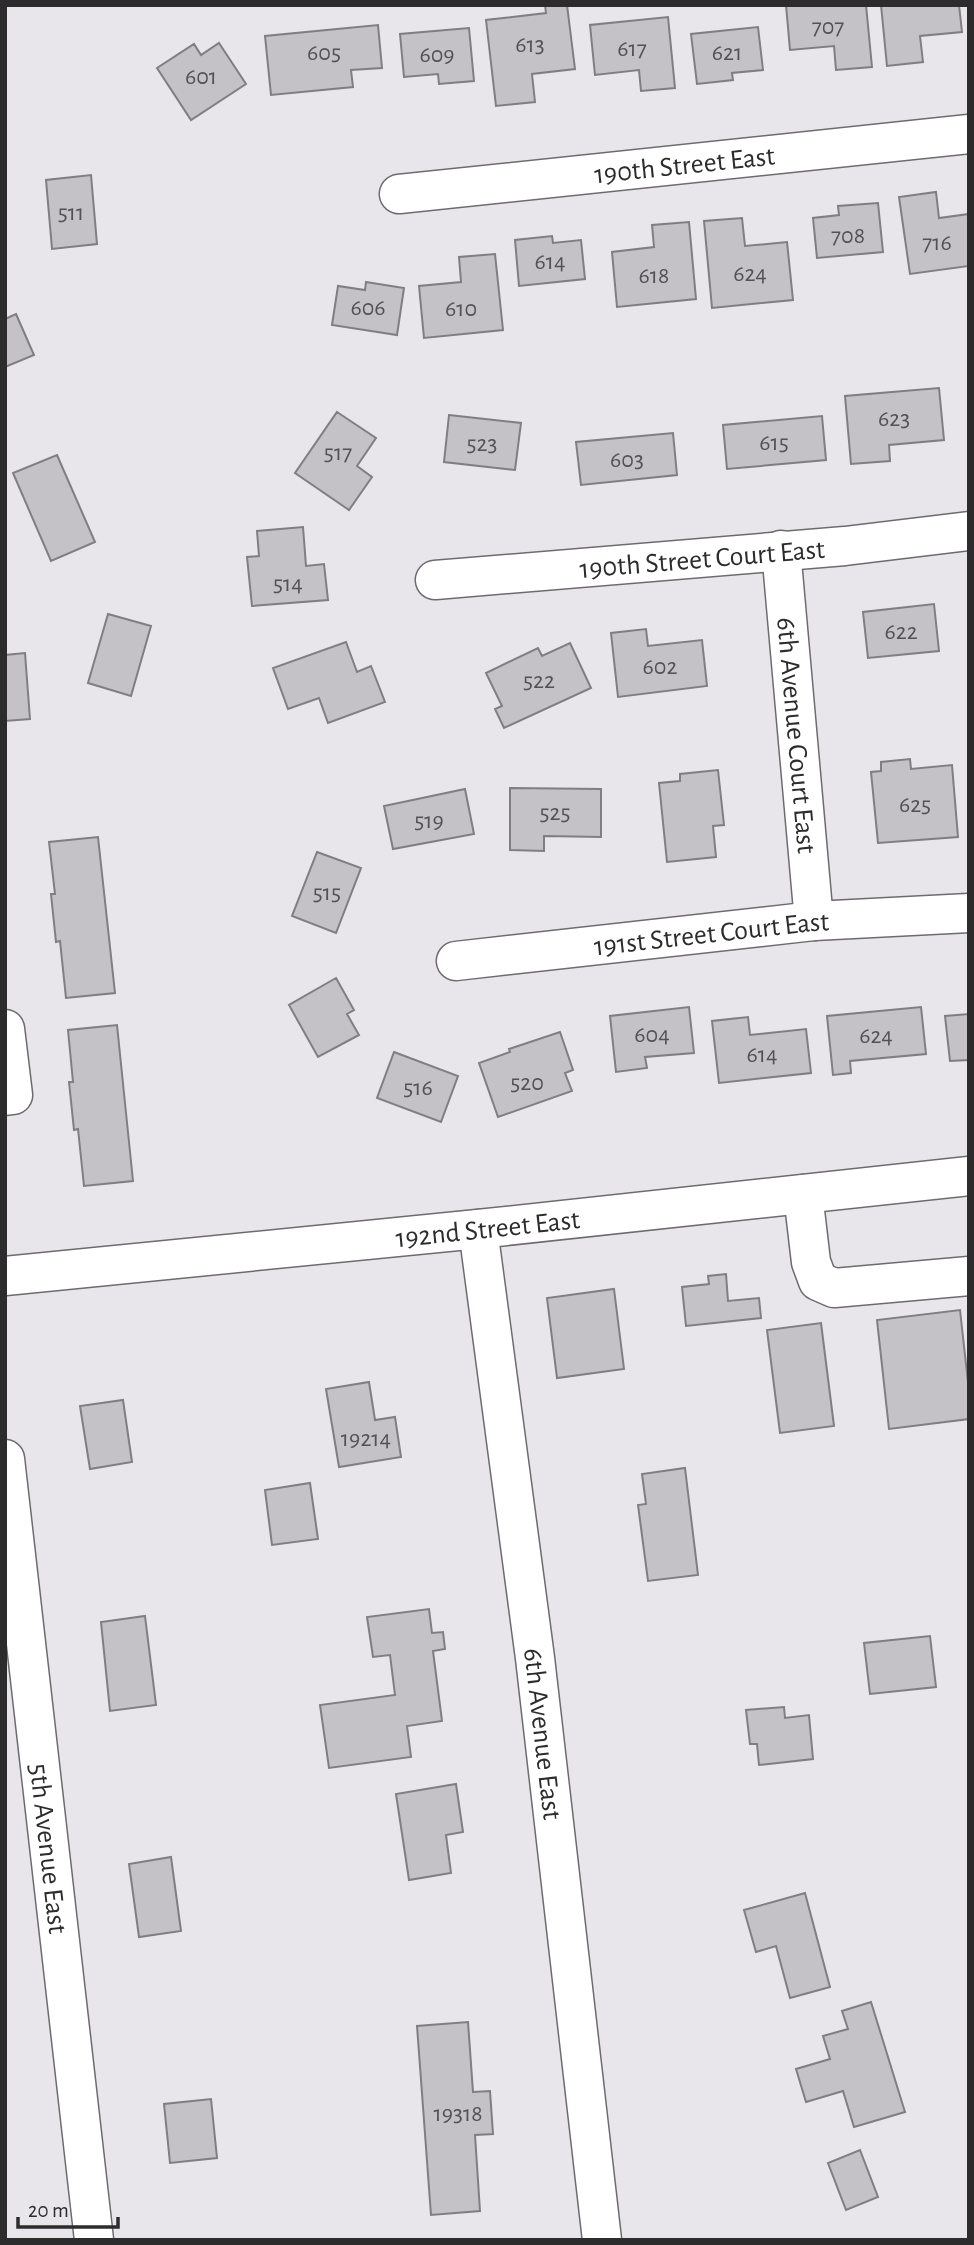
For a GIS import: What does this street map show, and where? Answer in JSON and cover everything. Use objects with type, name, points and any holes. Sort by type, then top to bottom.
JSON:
[{"type":"street","name":"190th Street East","points":[[399,194],[969,134]]},
{"type":"street","name":"190th Street Court East","points":[[435,580],[845,546],[969,531]]},
{"type":"street","name":"6th Avenue Court East","points":[[781,550],[814,921]]},
{"type":"street","name":"191st Street Court East","points":[[456,961],[814,921],[969,912]]},
{"type":"street","points":[[5,1029],[13,1095],[5,1096]]},
{"type":"street","name":"192nd Street East","points":[[5,1276],[969,1176]]},
{"type":"street","points":[[803,1194],[810,1262],[818,1281],[834,1288],[969,1276]]},
{"type":"street","name":"6th Avenue East","points":[[478,1229],[535,1658],[602,2240]]},
{"type":"street","name":"5th Avenue East","points":[[5,1459],[94,2240]]},
{"type":"building","points":[[545,5],[567,5],[575,69],[532,74],[535,102],[496,106],[486,20],[546,13]]},
{"type":"building","points":[[786,5],[866,5],[872,67],[836,70],[834,46],[790,50]]},
{"type":"building","points":[[881,5],[959,5],[962,32],[920,36],[923,62],[887,66]]},
{"type":"building","points":[[668,17],[675,88],[641,91],[639,70],[595,75],[590,25]]},
{"type":"building","points":[[378,25],[382,68],[351,70],[353,87],[271,95],[265,36]]},
{"type":"building","points":[[758,27],[763,70],[732,73],[733,80],[697,84],[691,34]]},
{"type":"building","points":[[469,28],[474,81],[439,84],[438,74],[404,77],[400,34]]},
{"type":"building","points":[[219,43],[246,84],[191,120],[157,68],[194,44],[201,55]]},
{"type":"building","points":[[91,175],[97,244],[52,249],[46,180]]},
{"type":"building","points":[[936,192],[939,218],[969,214],[969,266],[910,274],[899,197]]},
{"type":"building","points":[[878,203],[883,252],[817,258],[813,218],[839,215],[838,206]]},
{"type":"building","points":[[742,218],[745,246],[787,242],[793,300],[712,308],[704,221]]},
{"type":"building","points":[[689,222],[696,299],[617,307],[612,252],[654,247],[652,225]]},
{"type":"building","points":[[552,236],[553,243],[581,240],[585,279],[519,286],[515,240]]},
{"type":"building","points":[[495,254],[503,330],[424,338],[419,286],[461,282],[459,257]]},
{"type":"building","points":[[366,282],[404,288],[397,335],[332,325],[338,286],[365,290]]},
{"type":"building","points":[[16,314],[34,355],[5,367],[5,319]]},
{"type":"building","points":[[939,388],[944,440],[889,445],[890,461],[851,464],[845,396]]},
{"type":"building","points":[[337,412],[376,438],[357,466],[372,477],[349,510],[295,473]]},
{"type":"building","points":[[449,415],[521,423],[515,470],[444,462]]},
{"type":"building","points":[[822,416],[826,460],[727,469],[723,425]]},
{"type":"building","points":[[673,433],[677,475],[581,485],[576,442]]},
{"type":"building","points":[[57,455],[95,542],[51,561],[13,473]]},
{"type":"building","points":[[303,527],[306,566],[324,564],[328,600],[252,606],[247,557],[259,556],[257,531]]},
{"type":"building","points":[[934,604],[939,651],[868,658],[863,612]]},
{"type":"building","points":[[108,614],[151,626],[131,696],[88,683]]},
{"type":"building","points":[[646,629],[648,646],[702,640],[707,686],[618,697],[611,633]]},
{"type":"building","points":[[346,642],[357,672],[371,666],[385,702],[328,723],[319,698],[288,709],[273,668]]},
{"type":"building","points":[[570,643],[591,688],[504,728],[495,709],[502,706],[486,673],[538,648],[542,656]]},
{"type":"building","points":[[25,653],[30,719],[5,721],[5,655]]},
{"type":"building","points":[[910,759],[911,769],[952,765],[958,837],[878,843],[871,772],[881,771],[881,762]]},
{"type":"building","points":[[718,770],[724,825],[713,826],[716,857],[667,862],[659,783],[680,781],[680,774]]},
{"type":"building","points":[[510,788],[601,789],[601,837],[544,836],[544,851],[510,850]]},
{"type":"building","points":[[465,789],[474,834],[393,849],[384,806]]},
{"type":"building","points":[[98,837],[115,993],[66,998],[60,941],[56,942],[51,894],[55,894],[49,842]]},
{"type":"building","points":[[317,852],[361,868],[336,933],[292,916]]},
{"type":"building","points":[[336,978],[354,1010],[347,1014],[359,1035],[318,1057],[289,1005]]},
{"type":"building","points":[[689,1007],[694,1053],[645,1057],[647,1068],[616,1072],[610,1016]]},
{"type":"building","points":[[921,1007],[926,1054],[850,1061],[851,1073],[833,1075],[827,1016]]},
{"type":"building","points":[[969,1014],[969,1060],[950,1061],[945,1016]]},
{"type":"building","points":[[748,1017],[750,1035],[806,1029],[811,1073],[719,1083],[712,1021]]},
{"type":"building","points":[[117,1025],[133,1181],[84,1186],[78,1129],[74,1130],[69,1082],[73,1082],[68,1030]]},
{"type":"building","points":[[560,1032],[573,1070],[565,1073],[572,1091],[498,1117],[479,1063],[510,1052],[509,1049]]},
{"type":"building","points":[[394,1052],[458,1076],[441,1122],[377,1098]]},
{"type":"building","points":[[726,1274],[728,1301],[759,1298],[761,1318],[686,1326],[682,1287],[709,1284],[708,1276]]},
{"type":"building","points":[[614,1289],[624,1369],[557,1378],[547,1298]]},
{"type":"building","points":[[960,1310],[969,1391],[969,1419],[889,1429],[877,1320]]},
{"type":"building","points":[[821,1323],[834,1426],[780,1433],[767,1330]]},
{"type":"building","points":[[369,1382],[375,1420],[395,1417],[401,1457],[339,1467],[326,1389]]},
{"type":"building","points":[[123,1400],[132,1462],[90,1469],[80,1406]]},
{"type":"building","points":[[685,1468],[698,1575],[648,1581],[638,1505],[646,1504],[642,1474]]},
{"type":"building","points":[[310,1483],[318,1539],[272,1545],[265,1490]]},
{"type":"building","points":[[429,1609],[432,1633],[443,1632],[445,1649],[433,1651],[442,1721],[407,1726],[411,1757],[329,1768],[320,1705],[395,1695],[390,1655],[373,1657],[367,1617]]},
{"type":"building","points":[[145,1616],[156,1705],[110,1711],[101,1622]]},
{"type":"building","points":[[930,1636],[936,1687],[870,1694],[864,1643]]},
{"type":"building","points":[[784,1707],[785,1718],[809,1715],[813,1759],[759,1765],[757,1744],[750,1744],[746,1710]]},
{"type":"building","points":[[456,1784],[463,1832],[446,1835],[451,1873],[409,1880],[396,1794]]},
{"type":"building","points":[[171,1857],[181,1931],[139,1937],[129,1864]]},
{"type":"building","points":[[805,1893],[830,1987],[790,1998],[776,1946],[756,1952],[744,1910]]},
{"type":"building","points":[[871,2002],[905,2112],[854,2127],[843,2091],[806,2102],[796,2069],[830,2059],[823,2036],[848,2029],[842,2011]]},
{"type":"building","points":[[468,2022],[473,2092],[490,2091],[493,2134],[475,2135],[480,2211],[431,2215],[417,2026]]},
{"type":"building","points":[[211,2099],[217,2158],[170,2163],[164,2104]]},
{"type":"building","points":[[860,2150],[878,2197],[846,2210],[828,2163]]}]
